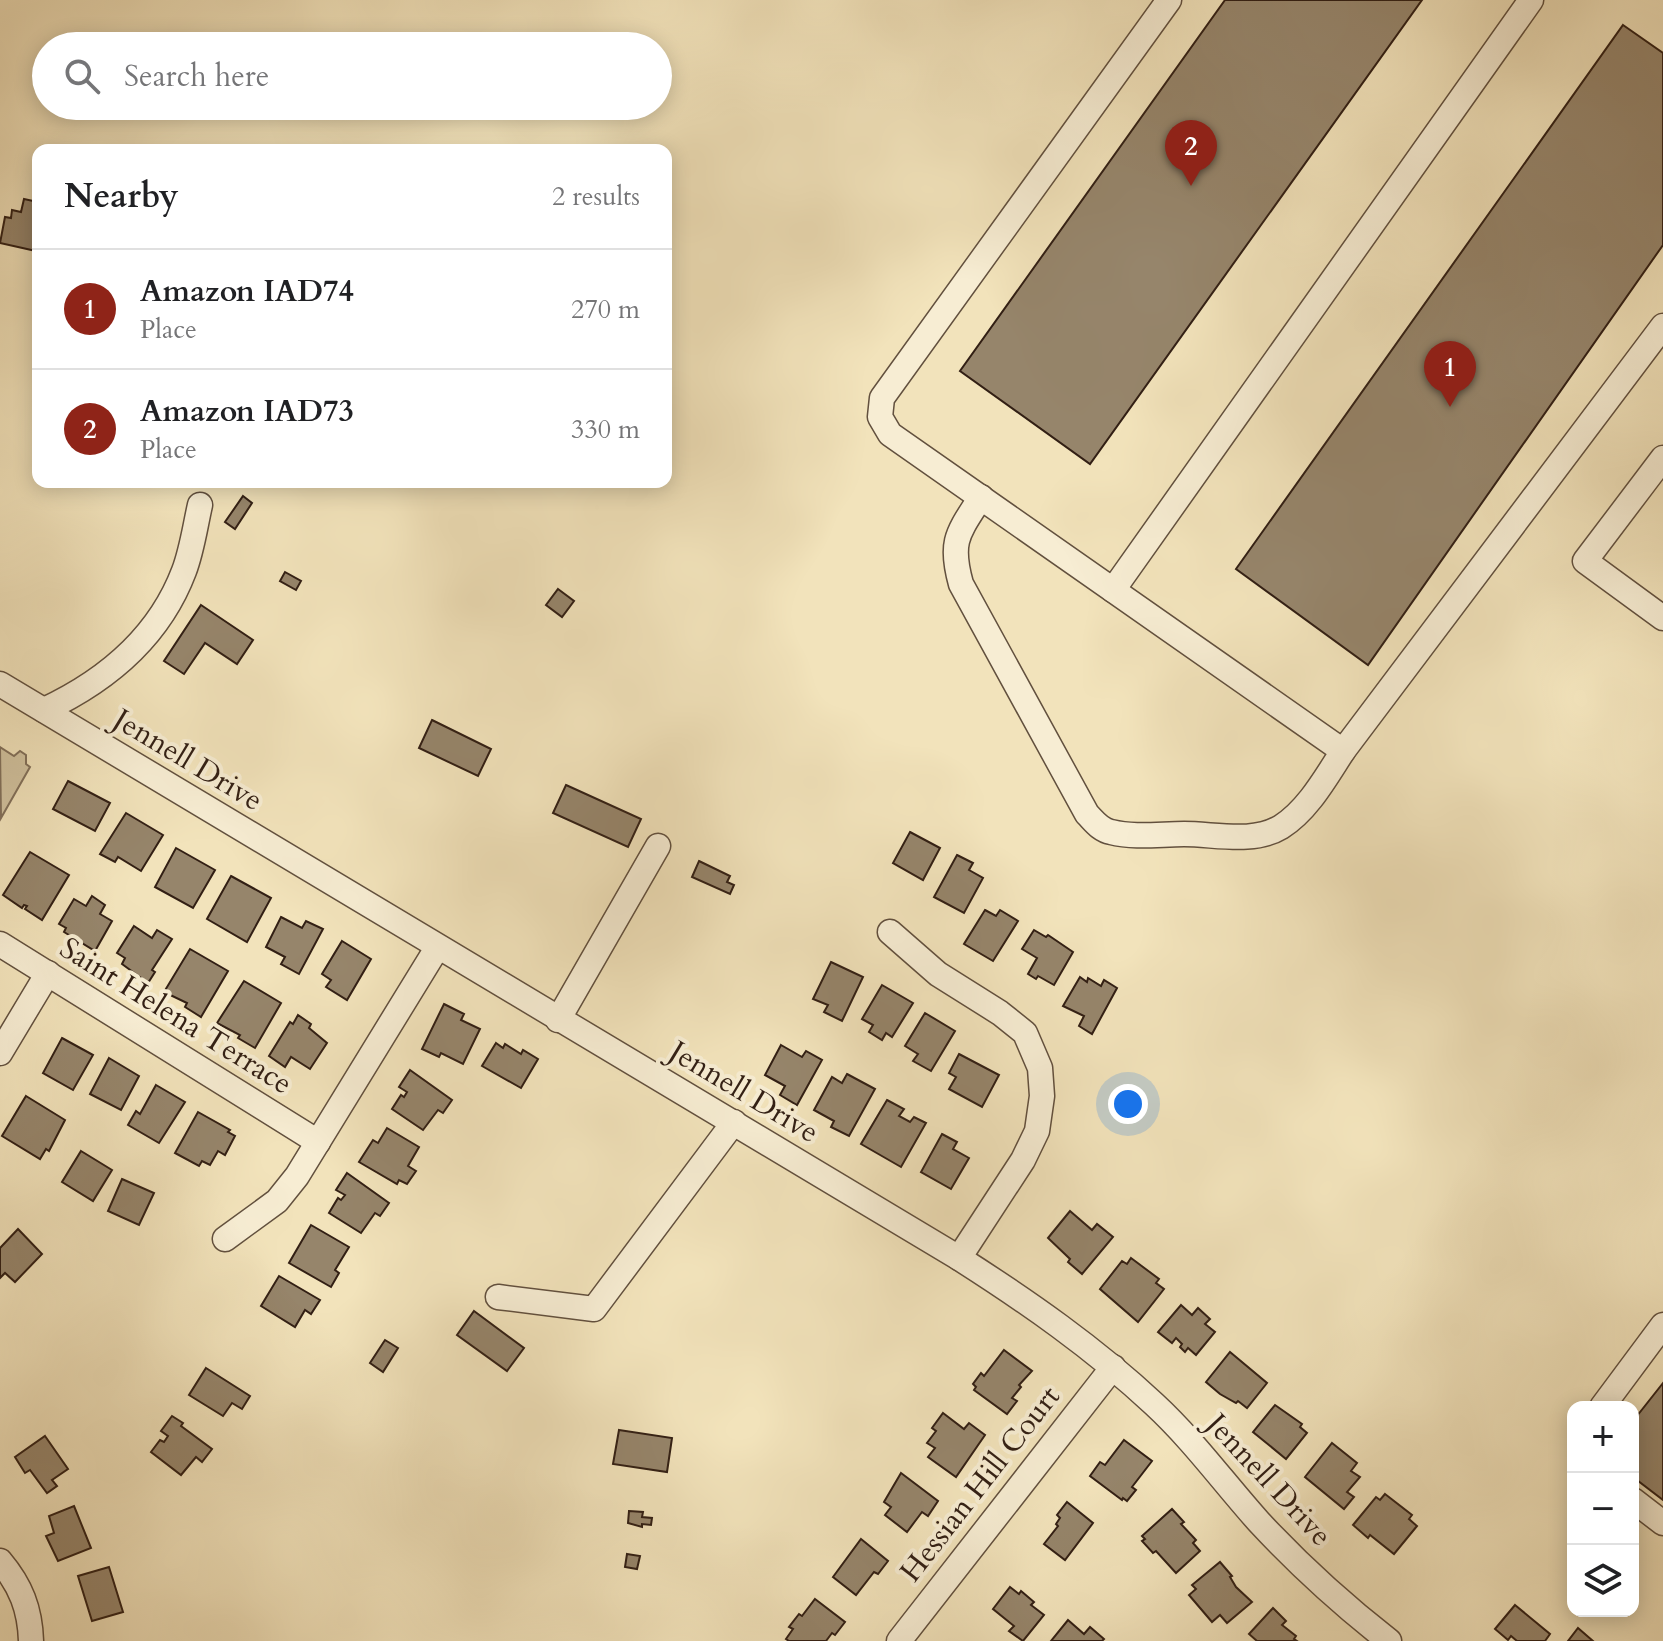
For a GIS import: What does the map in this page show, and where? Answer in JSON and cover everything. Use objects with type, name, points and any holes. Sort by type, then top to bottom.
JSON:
[{"type":"street","points":[[1169,0],[882,398],[880,417],[890,434],[1343,751]]},
{"type":"street","points":[[1113,590],[1531,0]]},
{"type":"street","points":[[981,497],[954,545],[961,584],[1087,814],[1102,829],[1111,833],[1244,837],[1269,833],[1283,825],[1310,798],[1663,326]]},
{"type":"street","points":[[1663,458],[1585,561],[1663,618]]},
{"type":"street","points":[[44,710],[75,696],[103,678],[129,656],[144,638],[183,573],[200,505]]},
{"type":"street","name":"Jennell Drive","points":[[0,684],[437,948],[734,1122],[1045,1313],[1156,1405],[1260,1522],[1318,1580],[1389,1641]]},
{"type":"street","points":[[558,1020],[658,846]]},
{"type":"street","points":[[890,932],[938,974],[1000,1013],[1025,1033],[1040,1068],[1042,1096],[1037,1131],[1023,1160],[959,1258]]},
{"type":"street","name":"Saint Helena Terrace","points":[[0,944],[318,1142]]},
{"type":"street","points":[[225,1239],[277,1201],[297,1176],[437,948]]},
{"type":"street","points":[[0,1053],[48,973]]},
{"type":"street","points":[[498,1297],[594,1309],[734,1122]]},
{"type":"street","points":[[1606,1401],[1663,1325]]},
{"type":"street","name":"Hessian Hill Court","points":[[911,1636],[1113,1367]]},
{"type":"street","points":[[1639,1505],[1663,1523]]},
{"type":"street","points":[[0,1561],[25,1599],[31,1641]]},
{"type":"shaded area","points":[[0,747],[14,756],[20,751],[26,755],[26,764],[30,767],[1,818]]},
{"type":"building","points":[[1225,0],[1422,0],[1090,464],[960,371]]},
{"type":"building","points":[[1623,25],[1663,53],[1663,245],[1368,665],[1236,569]]},
{"type":"building","points":[[24,199],[32,201],[32,250],[0,243],[5,217],[11,218],[12,210],[21,212]]},
{"type":"building","points":[[243,496],[252,503],[235,529],[225,522]]},
{"type":"building","points":[[285,572],[301,581],[296,590],[280,581]]},
{"type":"building","points":[[558,589],[574,601],[562,617],[546,605]]},
{"type":"building","points":[[201,605],[253,640],[237,664],[205,643],[184,674],[164,661]]},
{"type":"building","points":[[432,720],[491,749],[478,776],[419,748]]},
{"type":"building","points":[[68,781],[110,803],[95,831],[53,809]]},
{"type":"building","points":[[566,785],[641,819],[628,847],[553,813]]},
{"type":"building","points":[[126,813],[163,835],[141,871],[118,857],[115,862],[100,854]]},
{"type":"building","points":[[910,832],[940,848],[923,880],[893,863]]},
{"type":"building","points":[[176,848],[215,870],[193,908],[155,887]]},
{"type":"building","points":[[30,852],[69,875],[42,920],[25,909],[27,906],[22,908],[3,895]]},
{"type":"building","points":[[957,855],[973,863],[969,870],[983,878],[964,913],[934,897]]},
{"type":"building","points":[[699,861],[730,876],[727,882],[734,885],[730,894],[692,877]]},
{"type":"building","points":[[231,876],[271,898],[247,942],[207,919]]},
{"type":"building","points":[[92,896],[105,905],[100,914],[112,921],[95,951],[64,932],[66,928],[59,924],[74,899],[86,906]]},
{"type":"building","points":[[985,910],[996,916],[1000,910],[1018,921],[993,961],[964,944]]},
{"type":"building","points":[[281,917],[302,928],[306,921],[323,929],[299,974],[281,964],[285,957],[266,947]]},
{"type":"building","points":[[134,926],[152,938],[157,930],[172,939],[152,970],[155,972],[148,983],[122,964],[125,958],[117,953]]},
{"type":"building","points":[[1034,930],[1046,937],[1048,935],[1073,952],[1054,985],[1028,974],[1037,958],[1022,949]]},
{"type":"building","points":[[342,941],[371,959],[347,1000],[326,987],[331,980],[322,974]]},
{"type":"building","points":[[190,949],[228,971],[201,1017],[185,1007],[187,1003],[164,992]]},
{"type":"building","points":[[831,962],[863,977],[842,1021],[824,1012],[828,1005],[813,999]]},
{"type":"building","points":[[1080,977],[1101,986],[1104,980],[1117,988],[1092,1034],[1079,1026],[1084,1016],[1063,1006]]},
{"type":"building","points":[[244,981],[281,1003],[255,1048],[238,1038],[240,1035],[217,1023]]},
{"type":"building","points":[[882,985],[913,1003],[892,1037],[886,1033],[882,1040],[869,1032],[873,1025],[862,1019]]},
{"type":"building","points":[[444,1004],[464,1014],[461,1020],[480,1029],[463,1064],[441,1053],[439,1057],[422,1049]]},
{"type":"building","points":[[925,1013],[955,1031],[931,1071],[913,1061],[918,1054],[905,1046]]},
{"type":"building","points":[[298,1015],[311,1024],[309,1028],[327,1043],[310,1069],[291,1057],[285,1067],[269,1056],[290,1022],[293,1024]]},
{"type":"building","points":[[62,1038],[93,1055],[73,1090],[43,1073]]},
{"type":"building","points":[[496,1043],[503,1048],[505,1044],[521,1054],[523,1050],[538,1059],[521,1088],[482,1066]]},
{"type":"building","points":[[781,1045],[802,1057],[806,1051],[822,1060],[797,1105],[780,1095],[785,1086],[765,1075]]},
{"type":"building","points":[[959,1054],[999,1075],[982,1107],[949,1089],[956,1077],[949,1073]]},
{"type":"building","points":[[109,1058],[139,1076],[121,1110],[90,1094]]},
{"type":"building","points":[[410,1070],[452,1100],[443,1113],[438,1110],[423,1130],[392,1109],[401,1095],[404,1097],[407,1092],[399,1087]]},
{"type":"building","points":[[847,1074],[875,1089],[849,1136],[831,1127],[834,1121],[814,1110],[832,1077],[842,1083]]},
{"type":"building","points":[[156,1085],[185,1102],[159,1143],[128,1125],[136,1111],[140,1114]]},
{"type":"building","points":[[26,1096],[65,1120],[49,1151],[46,1149],[40,1159],[2,1136]]},
{"type":"building","points":[[887,1100],[904,1109],[899,1116],[910,1122],[914,1117],[926,1123],[901,1167],[861,1144]]},
{"type":"building","points":[[198,1112],[235,1136],[225,1155],[218,1151],[210,1165],[202,1161],[199,1166],[175,1153]]},
{"type":"building","points":[[387,1128],[419,1147],[408,1166],[416,1171],[407,1184],[399,1180],[397,1184],[359,1162],[373,1140],[378,1143]]},
{"type":"building","points":[[942,1134],[957,1142],[953,1149],[969,1158],[951,1189],[921,1172]]},
{"type":"building","points":[[81,1151],[112,1170],[93,1201],[62,1182]]},
{"type":"building","points":[[347,1173],[389,1203],[380,1216],[375,1213],[361,1233],[329,1213],[338,1198],[341,1200],[345,1195],[336,1190]]},
{"type":"building","points":[[122,1179],[154,1193],[139,1225],[108,1211]]},
{"type":"building","points":[[1070,1211],[1092,1230],[1097,1224],[1113,1237],[1082,1274],[1048,1238]]},
{"type":"building","points":[[311,1225],[349,1247],[335,1270],[339,1273],[331,1287],[289,1263]]},
{"type":"building","points":[[18,1229],[42,1254],[15,1282],[5,1273],[0,1278],[0,1248]]},
{"type":"building","points":[[1131,1258],[1159,1279],[1156,1283],[1164,1289],[1138,1322],[1100,1289],[1122,1261],[1127,1264]]},
{"type":"building","points":[[279,1276],[320,1300],[311,1314],[305,1310],[295,1327],[261,1306]]},
{"type":"building","points":[[1181,1305],[1192,1315],[1198,1308],[1210,1319],[1205,1324],[1215,1332],[1196,1355],[1188,1348],[1185,1352],[1176,1338],[1172,1343],[1158,1332]]},
{"type":"building","points":[[474,1311],[524,1348],[507,1371],[457,1335]]},
{"type":"building","points":[[385,1340],[398,1348],[383,1372],[370,1363]]},
{"type":"building","points":[[1004,1350],[1032,1371],[1019,1385],[1021,1387],[1012,1398],[1017,1401],[1007,1414],[974,1390],[976,1387],[973,1384],[981,1373],[984,1376]]},
{"type":"building","points":[[1230,1352],[1267,1383],[1247,1408],[1220,1394],[1206,1382]]},
{"type":"building","points":[[206,1368],[250,1396],[242,1409],[232,1403],[223,1416],[189,1395]]},
{"type":"building","points":[[1663,1383],[1663,1500],[1639,1482],[1639,1413]]},
{"type":"building","points":[[1275,1405],[1302,1424],[1300,1427],[1307,1433],[1286,1459],[1253,1432]]},
{"type":"building","points":[[943,1413],[964,1429],[969,1423],[985,1435],[956,1477],[928,1457],[935,1448],[927,1443],[936,1431],[932,1428]]},
{"type":"building","points":[[172,1416],[212,1449],[202,1462],[196,1457],[181,1475],[151,1452],[160,1440],[164,1442],[168,1436],[161,1431]]},
{"type":"building","points":[[619,1430],[672,1438],[667,1472],[613,1464]]},
{"type":"building","points":[[45,1436],[68,1469],[52,1480],[57,1486],[47,1493],[30,1470],[25,1473],[15,1457]]},
{"type":"building","points":[[1124,1440],[1152,1461],[1132,1487],[1136,1490],[1127,1501],[1090,1476],[1100,1462],[1105,1465]]},
{"type":"building","points":[[1332,1443],[1357,1463],[1351,1471],[1360,1477],[1347,1492],[1354,1497],[1344,1509],[1305,1477]]},
{"type":"building","points":[[901,1473],[938,1501],[928,1516],[922,1512],[907,1532],[885,1515],[891,1507],[884,1502]]},
{"type":"building","points":[[1385,1494],[1412,1515],[1409,1519],[1417,1526],[1394,1554],[1353,1525],[1376,1497],[1380,1500]]},
{"type":"building","points":[[1067,1502],[1093,1523],[1065,1560],[1044,1544],[1058,1526],[1056,1524],[1060,1518],[1057,1515]]},
{"type":"building","points":[[74,1506],[91,1548],[58,1561],[46,1536],[54,1533],[49,1516]]},
{"type":"building","points":[[1172,1509],[1196,1540],[1193,1543],[1200,1551],[1176,1573],[1142,1541],[1145,1539],[1142,1536]]},
{"type":"building","points":[[629,1511],[643,1512],[642,1517],[652,1518],[651,1525],[642,1524],[642,1527],[628,1523]]},
{"type":"building","points":[[861,1539],[888,1561],[878,1574],[874,1572],[856,1595],[833,1577]]},
{"type":"building","points":[[627,1554],[640,1556],[637,1569],[625,1567]]},
{"type":"building","points":[[1220,1562],[1232,1576],[1236,1587],[1252,1602],[1227,1623],[1220,1615],[1212,1622],[1189,1595],[1196,1589],[1192,1585]]},
{"type":"building","points":[[109,1567],[123,1612],[92,1621],[78,1576]]},
{"type":"building","points":[[1010,1587],[1019,1594],[1021,1591],[1034,1602],[1031,1605],[1044,1615],[1023,1641],[1009,1631],[1014,1626],[993,1609]]},
{"type":"building","points":[[815,1599],[845,1622],[826,1641],[786,1639],[793,1629],[789,1627]]},
{"type":"building","points":[[1515,1605],[1550,1634],[1545,1641],[1517,1641],[1511,1636],[1508,1640],[1495,1629]]},
{"type":"building","points":[[1273,1608],[1286,1621],[1282,1625],[1296,1636],[1294,1639],[1297,1641],[1257,1641],[1249,1634]]},
{"type":"building","points":[[1068,1620],[1084,1634],[1090,1627],[1104,1639],[1051,1641]]},
{"type":"building","points":[[1578,1628],[1593,1641],[1568,1641]]},
{"type":"place","name":"Amazon IAD73","points":[[1191,186]]},
{"type":"place","name":"Amazon IAD74","points":[[1450,407]]}]
